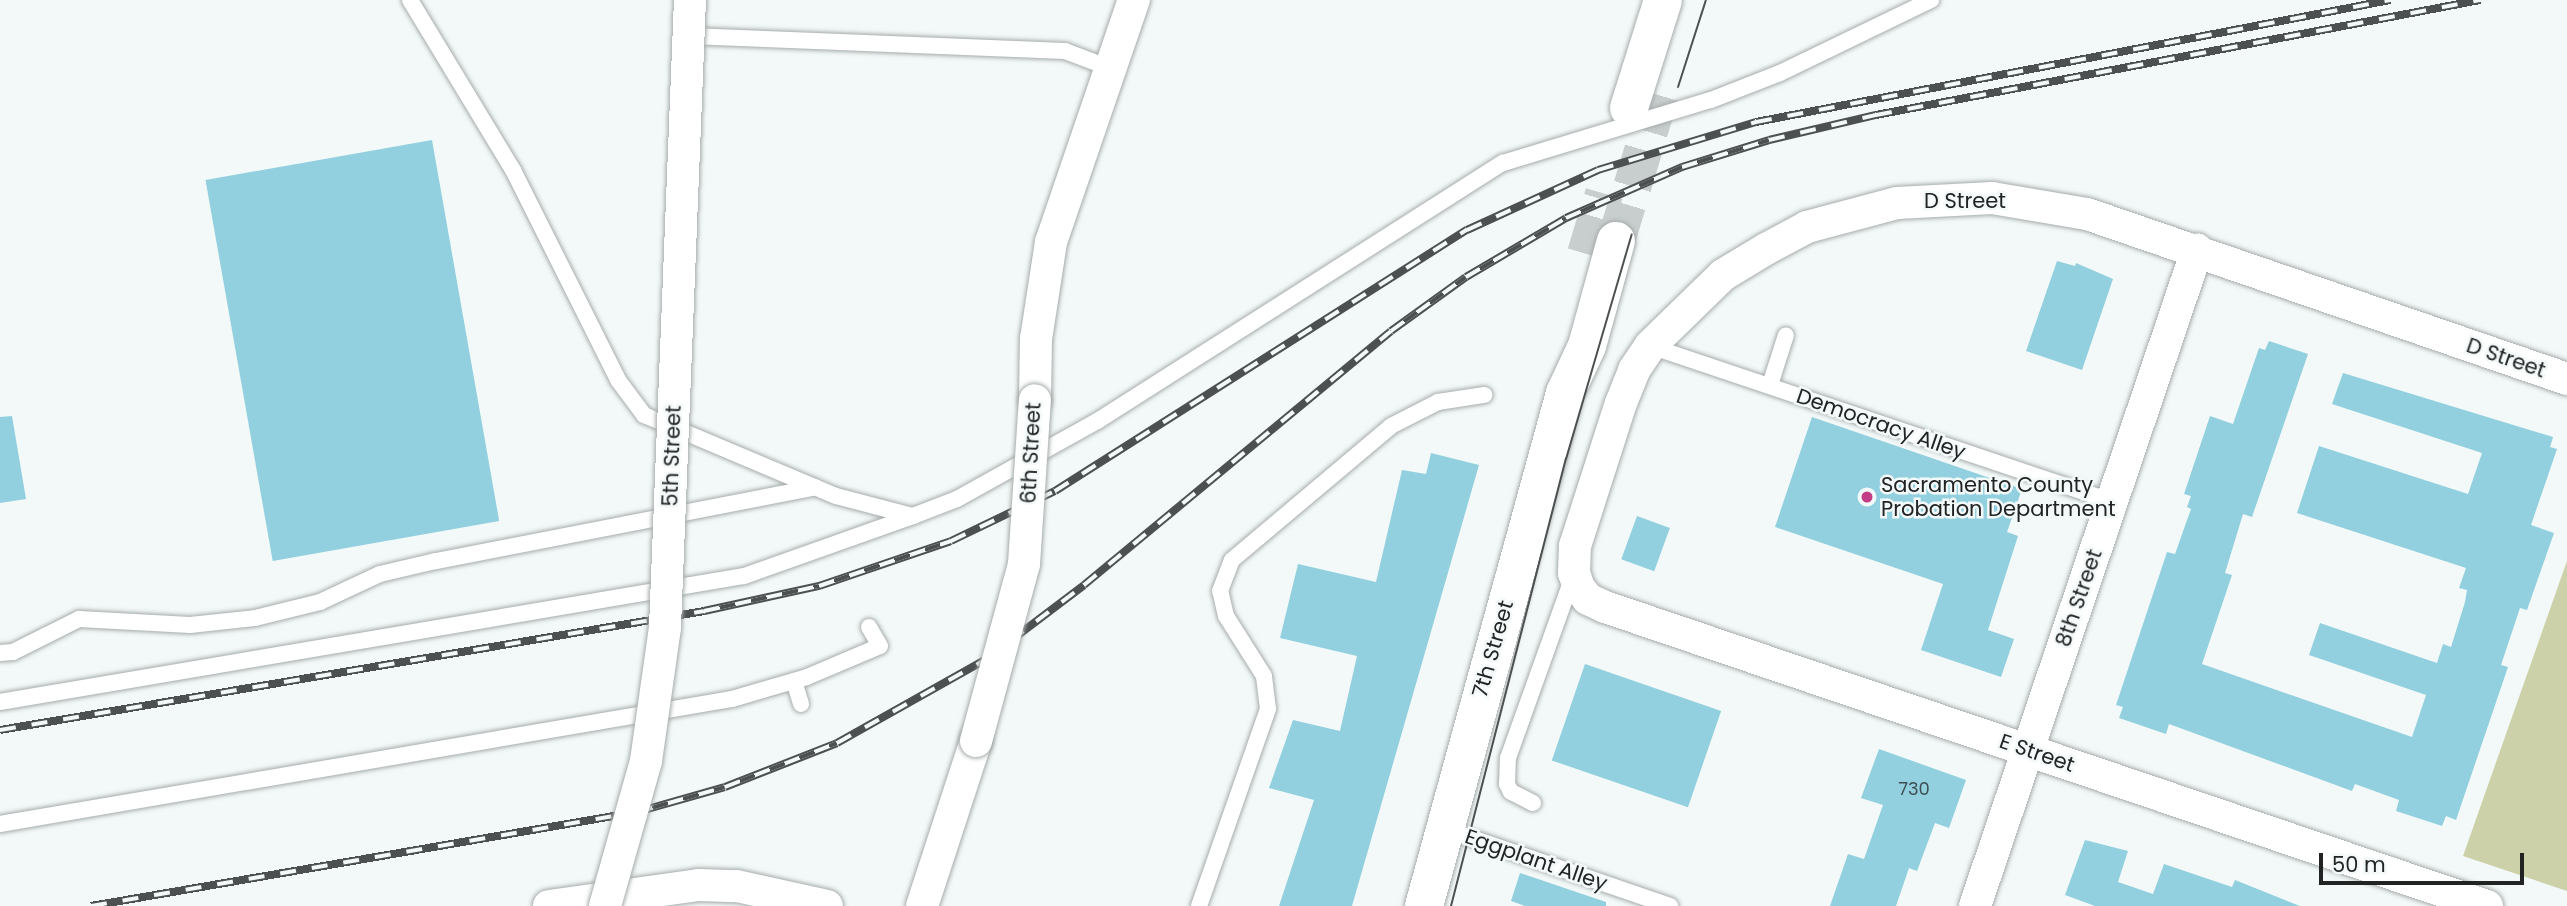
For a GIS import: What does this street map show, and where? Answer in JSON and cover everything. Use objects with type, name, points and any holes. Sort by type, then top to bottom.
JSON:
[{"type":"main road","points":[[1663,0],[1645,101],[1689,0]]},
{"type":"main road","name":"7th Street","points":[[1423,906],[1442,828],[1565,393],[1587,346],[1601,248]]},
{"type":"street","name":"5th Street","points":[[605,906],[646,761],[665,627],[690,0]]},
{"type":"street","name":"6th Street","points":[[922,906],[976,741],[1024,564],[1037,339],[1051,242],[1134,0]]},
{"type":"street","name":"D Street","points":[[1581,586],[1575,546],[1621,403],[1634,370],[1650,346],[1723,275],[1766,249],[1807,227],[1897,203],[1942,197],[2040,203],[2197,250],[2567,379]]},
{"type":"street","name":"8th Street","points":[[1975,906],[2197,250]]},
{"type":"street","name":"E Street","points":[[1581,586],[2027,749],[2487,906]]},
{"type":"street","points":[[549,906],[699,885],[737,886],[827,906]]},
{"type":"lane","points":[[410,0],[513,170],[618,380],[644,415],[815,487],[863,505],[913,516]]},
{"type":"lane","points":[[0,702],[744,576],[913,516],[957,499],[1099,420],[1503,163],[1746,86],[1931,0]]},
{"type":"lane","points":[[690,36],[1065,51],[1110,68]]},
{"type":"lane","points":[[1770,385],[1786,335]]},
{"type":"lane","name":"Democracy Alley","points":[[1650,346],[2111,501]]},
{"type":"lane","points":[[1199,906],[1268,709],[1264,676],[1226,616],[1220,591],[1232,560],[1391,426],[1438,402],[1485,396]]},
{"type":"lane","points":[[0,653],[13,652],[79,619],[190,625],[255,618],[320,602],[380,575],[436,561],[815,487]]},
{"type":"lane","points":[[1533,803],[1511,792],[1507,784],[1508,758],[1581,586]]},
{"type":"lane","points":[[0,824],[622,720],[732,699],[794,681],[880,646],[869,627]]},
{"type":"lane","points":[[794,681],[802,704]]},
{"type":"lane","name":"Eggplant Alley","points":[[1442,828],[1670,906]]},
{"type":"green space","points":[[2567,561],[2567,891],[2463,856]]},
{"type":"building","points":[[432,140],[499,521],[273,561],[205,180]]},
{"type":"building","points":[[2057,261],[2075,266],[2076,263],[2113,279],[2082,370],[2026,351]]},
{"type":"building","points":[[2269,341],[2308,354],[2252,517],[2243,514],[2225,573],[2232,575],[2202,664],[2412,737],[2426,695],[2309,655],[2320,623],[2437,663],[2443,644],[2451,647],[2465,602],[2467,590],[2459,588],[2466,568],[2297,513],[2319,446],[2468,494],[2482,453],[2332,404],[2343,373],[2553,437],[2550,447],[2557,449],[2531,525],[2554,533],[2527,610],[2520,608],[2501,665],[2508,667],[2456,820],[2446,816],[2442,826],[2396,811],[2399,800],[2355,784],[2352,791],[2169,724],[2166,734],[2119,718],[2123,707],[2116,705],[2167,552],[2175,554],[2191,509],[2187,507],[2191,496],[2184,494],[2210,416],[2233,424],[2259,348],[2265,350]]},
{"type":"building","points":[[12,416],[26,499],[0,503],[0,417]]},
{"type":"building","points":[[1812,417],[2022,489],[2007,532],[2018,536],[1988,630],[2014,639],[2001,677],[1921,650],[1943,584],[1775,527]]},
{"type":"building","points":[[1431,453],[1479,465],[1352,906],[1279,906],[1314,800],[1269,788],[1293,720],[1340,731],[1357,656],[1280,638],[1298,564],[1376,582],[1402,470],[1426,474]]},
{"type":"building","points":[[1637,516],[1670,528],[1654,571],[1621,559]]},
{"type":"building","points":[[1585,664],[1721,711],[1688,807],[1552,760]]},
{"type":"building","points":[[1879,749],[1966,780],[1949,828],[1935,823],[1917,871],[1909,868],[1896,906],[1830,906],[1848,854],[1864,859],[1883,805],[1861,798]]},
{"type":"building","points":[[2085,840],[2128,851],[2118,882],[2153,894],[2164,864],[2232,887],[2235,880],[2300,906],[2095,906],[2065,895]]},
{"type":"building","points":[[1520,873],[1606,902],[1606,906],[1525,906],[1511,901]]},
{"type":"tunnel","points":[[1616,241],[1660,94]]},
{"type":"tunnel","points":[[1586,254],[1604,194]]},
{"type":"tram line","points":[[1678,87],[1706,0]]},
{"type":"tram line","points":[[1451,906],[1566,459],[1632,234]]},
{"type":"railway","points":[[0,730],[704,611],[819,586],[951,541],[1055,491],[1467,230],[1598,170],[1756,122],[2390,0]]},
{"type":"railway","points":[[91,906],[637,812],[725,787],[837,743],[985,660],[1084,585],[1391,331],[1466,277],[1566,218],[1682,167],[1769,140],[1876,115],[2480,0]]},
{"type":"place","name":"Sacramento County Probation Department","points":[[1867,497]]}]
